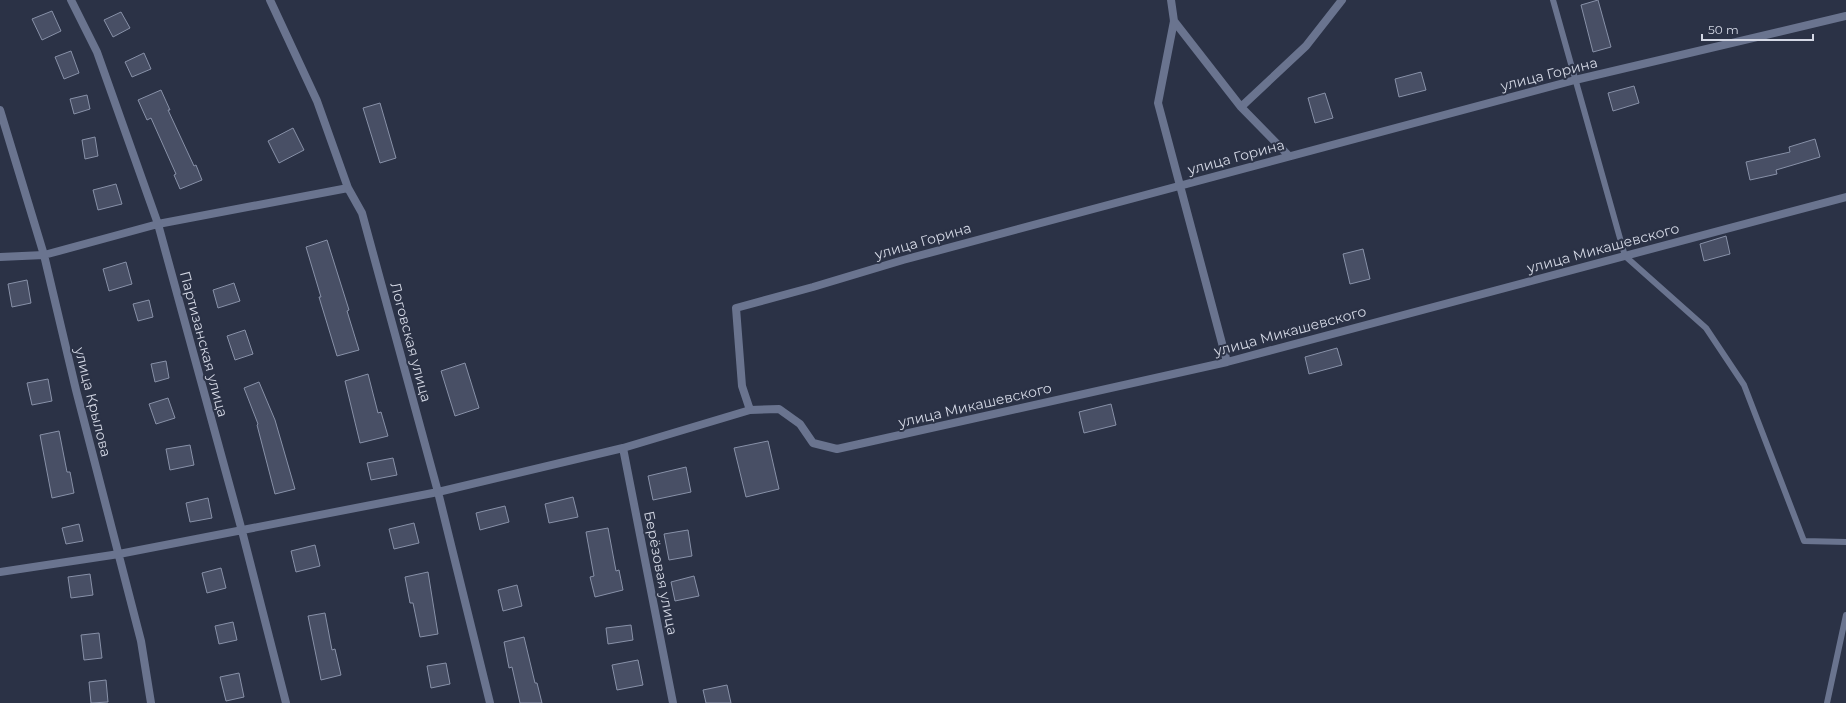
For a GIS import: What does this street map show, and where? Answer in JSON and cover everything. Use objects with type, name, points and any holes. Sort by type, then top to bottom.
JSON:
[{"type":"street","name":"Партизанская улица","points":[[71,0],[97,52],[158,224],[242,531],[286,703]]},
{"type":"street","name":"Логовская улица","points":[[270,0],[317,101],[348,188],[362,213],[438,492],[490,703]]},
{"type":"street","points":[[1171,0],[1174,21],[1158,103],[1228,362]]},
{"type":"street","points":[[1240,107],[1306,46],[1342,0]]},
{"type":"street","name":"улица Горина","points":[[750,410],[742,386],[736,308],[903,260],[1575,80],[1846,16]]},
{"type":"street","points":[[1174,21],[1240,107],[1289,156]]},
{"type":"street","name":"улица Крылова","points":[[0,110],[44,254],[76,390],[141,641],[151,703]]},
{"type":"street","points":[[0,257],[44,254],[158,224],[348,188]]},
{"type":"street","name":"улица Микашевского","points":[[0,572],[119,554],[438,492],[623,448],[750,410],[779,409],[800,424],[813,443],[837,449],[1228,362],[1846,197]]},
{"type":"street","name":"Берёзовая улица","points":[[623,448],[673,703]]},
{"type":"lane","points":[[1552,0],[1625,256],[1706,328],[1744,385],[1804,541],[1846,542]]},
{"type":"lane","points":[[1827,703],[1846,615]]},
{"type":"building","points":[[1598,0],[1611,47],[1593,52],[1581,5]]},
{"type":"building","points":[[52,11],[61,31],[42,40],[32,19]]},
{"type":"building","points":[[121,12],[130,28],[113,37],[104,20]]},
{"type":"building","points":[[71,51],[79,73],[64,79],[55,57]]},
{"type":"building","points":[[144,53],[151,69],[132,77],[125,62]]},
{"type":"building","points":[[1421,72],[1426,90],[1399,97],[1395,79]]},
{"type":"building","points":[[1634,86],[1639,103],[1613,111],[1608,93]]},
{"type":"building","points":[[161,90],[170,110],[168,110],[202,180],[180,189],[174,175],[176,174],[151,118],[147,120],[138,100]]},
{"type":"building","points":[[1325,93],[1333,118],[1315,123],[1308,98]]},
{"type":"building","points":[[87,95],[90,109],[74,114],[70,99]]},
{"type":"building","points":[[380,103],[396,158],[380,163],[363,108]]},
{"type":"building","points":[[293,128],[304,150],[279,163],[268,141]]},
{"type":"building","points":[[95,137],[98,156],[85,159],[82,140]]},
{"type":"building","points":[[1815,139],[1820,157],[1776,170],[1777,174],[1750,180],[1746,162],[1790,152],[1789,147]]},
{"type":"building","points":[[116,184],[122,204],[98,210],[93,190]]},
{"type":"building","points":[[1726,236],[1730,254],[1704,261],[1700,244]]},
{"type":"building","points":[[327,240],[349,310],[347,311],[359,350],[337,356],[306,247]]},
{"type":"building","points":[[1363,249],[1370,279],[1350,284],[1343,254]]},
{"type":"building","points":[[126,262],[132,284],[109,291],[103,269]]},
{"type":"building","points":[[27,280],[31,303],[12,307],[8,284]]},
{"type":"building","points":[[234,283],[240,301],[218,308],[213,290]]},
{"type":"building","points":[[149,300],[153,317],[138,321],[133,304]]},
{"type":"building","points":[[245,330],[253,354],[235,360],[227,336]]},
{"type":"building","points":[[1337,348],[1342,365],[1309,374],[1305,357]]},
{"type":"building","points":[[166,361],[169,378],[155,382],[151,364]]},
{"type":"building","points":[[465,363],[479,408],[455,416],[441,371]]},
{"type":"building","points":[[368,374],[378,413],[381,412],[388,436],[360,443],[345,381]]},
{"type":"building","points":[[48,379],[52,401],[32,405],[27,383]]},
{"type":"building","points":[[259,382],[275,420],[295,489],[275,494],[257,425],[258,424],[244,388]]},
{"type":"building","points":[[168,398],[175,418],[156,424],[149,404]]},
{"type":"building","points":[[1111,404],[1116,425],[1084,433],[1079,412]]},
{"type":"building","points":[[59,431],[67,472],[70,472],[74,493],[52,498],[40,435]]},
{"type":"building","points":[[768,441],[779,489],[746,497],[734,448]]},
{"type":"building","points":[[190,445],[194,465],[170,470],[166,449]]},
{"type":"building","points":[[393,458],[397,475],[371,480],[367,463]]},
{"type":"building","points":[[686,467],[691,492],[653,500],[648,476]]},
{"type":"building","points":[[573,497],[578,517],[549,523],[545,504]]},
{"type":"building","points":[[208,498],[212,518],[190,522],[186,503]]},
{"type":"building","points":[[505,506],[509,522],[480,530],[476,513]]},
{"type":"building","points":[[414,523],[419,543],[394,549],[389,529]]},
{"type":"building","points":[[79,524],[83,541],[66,544],[62,528]]},
{"type":"building","points":[[608,528],[616,571],[619,570],[623,590],[595,597],[590,577],[594,576],[586,532]]},
{"type":"building","points":[[688,530],[692,556],[669,560],[664,534]]},
{"type":"building","points":[[315,545],[320,566],[296,572],[291,551]]},
{"type":"building","points":[[221,568],[226,588],[207,593],[202,573]]},
{"type":"building","points":[[428,572],[438,634],[420,637],[413,603],[410,603],[405,577]]},
{"type":"building","points":[[90,574],[93,595],[71,598],[68,577]]},
{"type":"building","points":[[694,576],[699,596],[675,601],[671,582]]},
{"type":"building","points":[[517,585],[522,606],[503,611],[498,590]]},
{"type":"building","points":[[325,613],[332,650],[335,649],[341,675],[321,680],[308,616]]},
{"type":"building","points":[[233,622],[237,640],[219,644],[215,626]]},
{"type":"building","points":[[631,625],[633,640],[608,644],[606,628]]},
{"type":"building","points":[[99,633],[102,658],[84,660],[81,635]]},
{"type":"building","points":[[524,637],[535,683],[537,683],[542,703],[520,703],[512,667],[509,668],[504,642]]},
{"type":"building","points":[[638,660],[643,685],[617,690],[612,665]]},
{"type":"building","points":[[446,663],[450,684],[431,688],[427,666]]},
{"type":"building","points":[[239,673],[244,697],[226,701],[220,677]]},
{"type":"building","points":[[106,680],[108,702],[91,703],[89,682]]},
{"type":"building","points":[[727,685],[731,703],[706,703],[703,690]]}]
